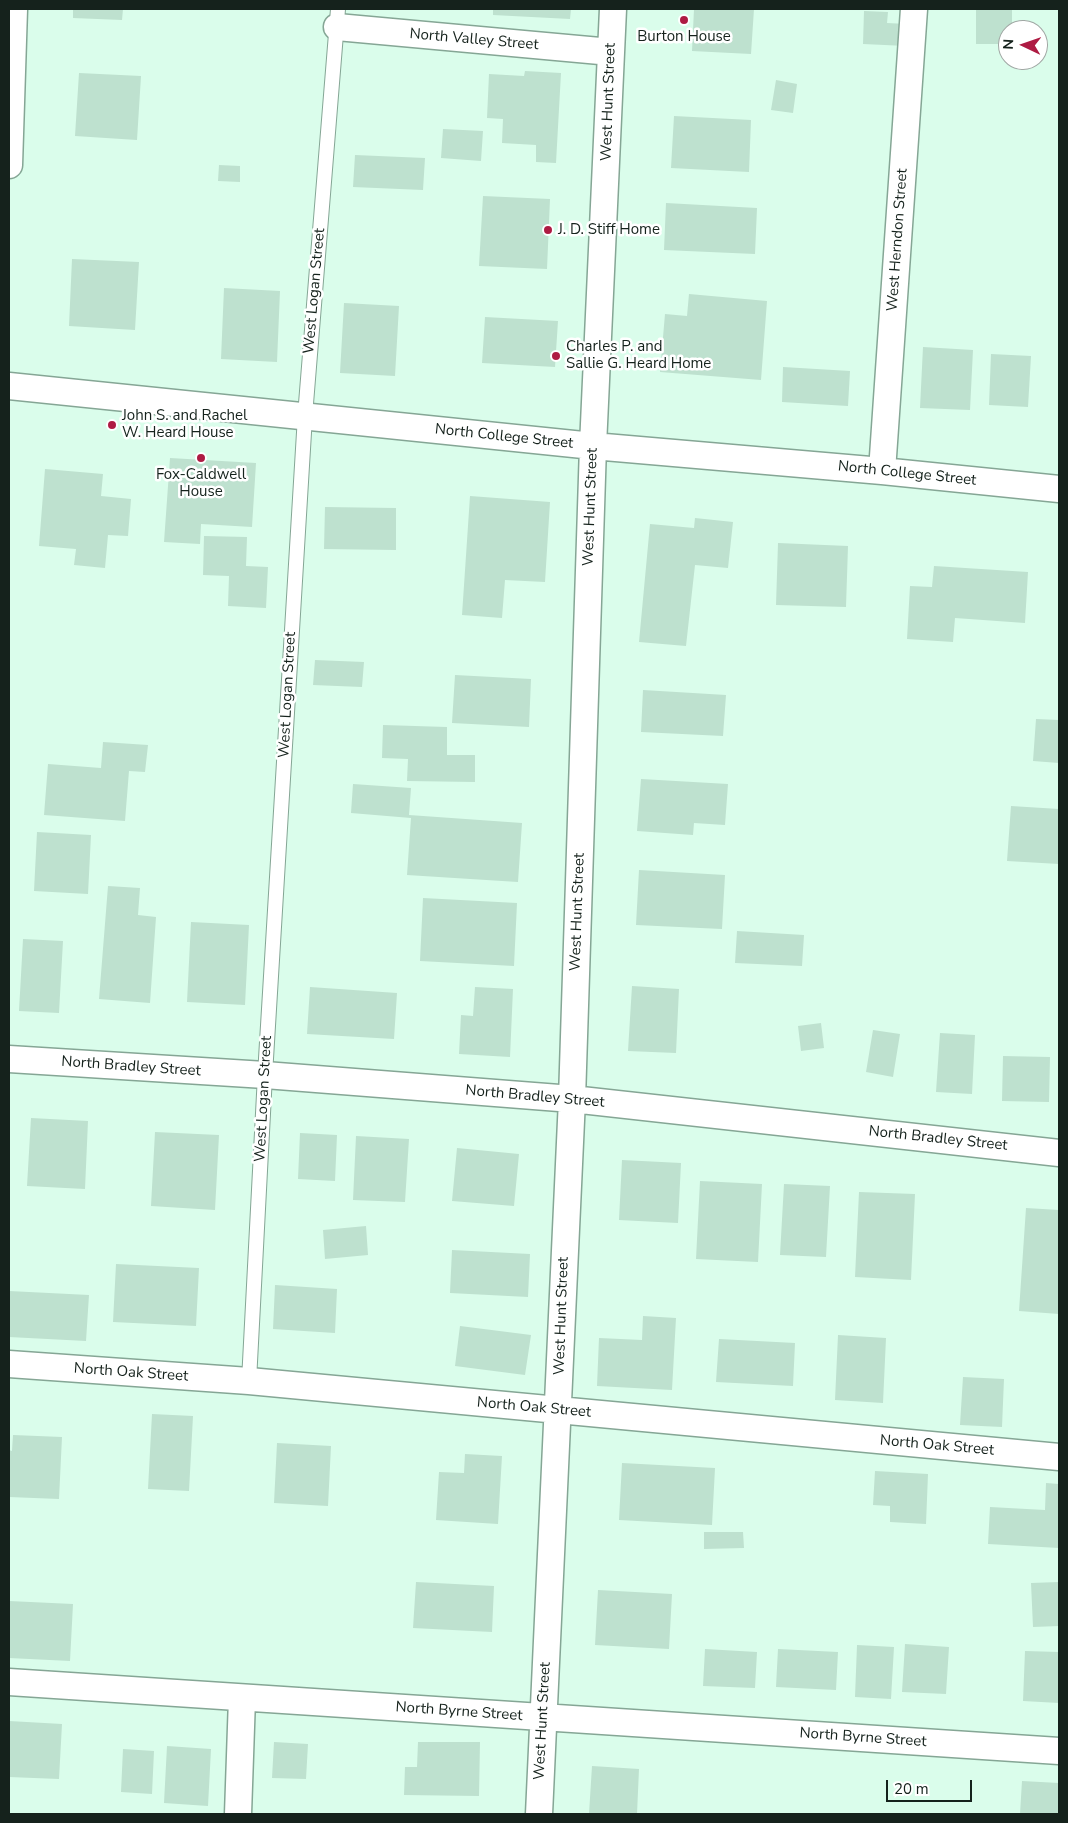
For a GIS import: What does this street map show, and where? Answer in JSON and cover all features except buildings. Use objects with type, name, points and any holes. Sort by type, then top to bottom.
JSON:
[{"type":"street","points":[[9,165],[14,9]]},
{"type":"street","name":"West Hunt Street","points":[[539,1814],[572,1099],[592,446],[613,9]]},
{"type":"street","name":"West Herndon Street","points":[[882,471],[914,9]]},
{"type":"street","name":"North Valley Street","points":[[337,18],[611,52]]},
{"type":"street","name":"North College Street","points":[[9,386],[592,446],[882,471],[1059,489]]},
{"type":"street","name":"North Bradley Street","points":[[9,1059],[265,1075],[572,1099],[1059,1153]]},
{"type":"street","name":"North Oak Street","points":[[9,1364],[250,1381],[1059,1457]]},
{"type":"street","name":"North Byrne Street","points":[[9,1682],[1059,1750]]},
{"type":"street","points":[[238,1814],[242,1698]]},
{"type":"lane","name":"West Logan Street","points":[[250,1381],[265,1075],[305,416],[337,18]]},
{"type":"place","name":"Burton House","points":[[684,20]]},
{"type":"place","name":"J. D. Stiff Home","points":[[548,230]]},
{"type":"place","name":"Charles P. and Sallie G. Heard Home","points":[[556,356]]},
{"type":"place","name":"John S. and Rachel W. Heard House","points":[[112,425]]},
{"type":"place","name":"Fox-Caldwell House","points":[[201,458]]}]
